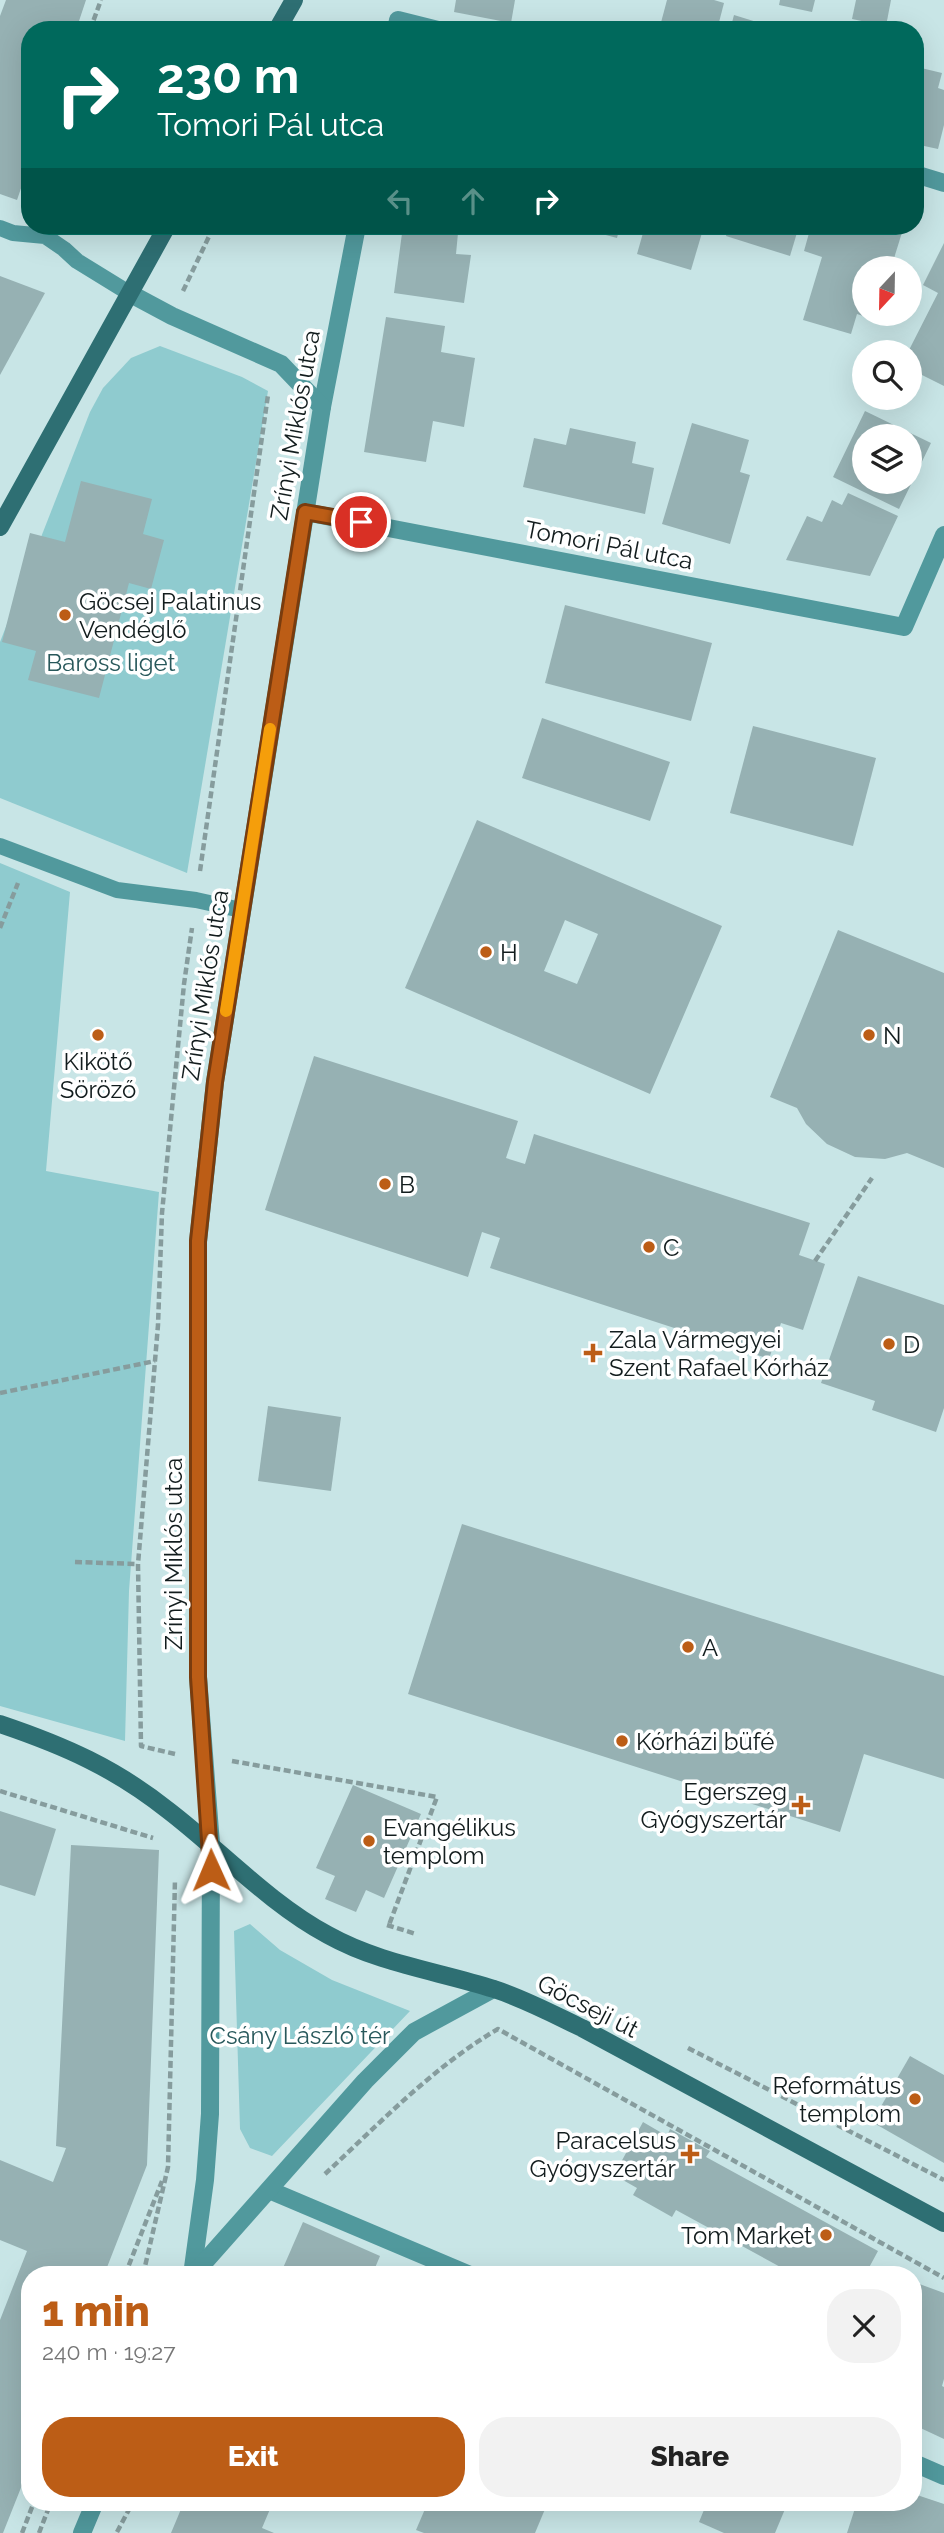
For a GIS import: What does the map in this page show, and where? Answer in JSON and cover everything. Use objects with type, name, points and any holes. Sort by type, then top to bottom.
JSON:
[{"type":"main road","points":[[282,21],[294,0]]},
{"type":"main road","points":[[0,527],[162,235]]},
{"type":"main road","name":"Göcseji út","points":[[0,1724],[56,1743],[122,1777],[211,1844],[294,1914],[328,1936],[363,1952],[525,2000],[944,2223]]},
{"type":"street","points":[[924,177],[944,183]]},
{"type":"street","name":"Zrínyi Miklós utca","points":[[211,1844],[198,1677],[198,1241],[215,1082],[241,910],[322,407],[355,235]]},
{"type":"street","points":[[129,293],[172,316],[281,364],[322,407]]},
{"type":"street","name":"Tomori Pál utca","points":[[305,512],[904,628],[944,535]]},
{"type":"street","points":[[193,2266],[205,2180],[210,2114],[211,1844]]},
{"type":"street","points":[[200,2266],[365,2081],[414,2032],[493,1989]]},
{"type":"street","points":[[269,2190],[449,2266]]},
{"type":"street","points":[[922,2466],[944,2476]]},
{"type":"street","points":[[82,2533],[91,2511]]},
{"type":"lane","points":[[0,228],[21,234]]},
{"type":"lane","points":[[34,235],[45,236],[76,261],[129,293]]},
{"type":"lane","points":[[0,846],[117,890],[195,900],[241,910]]},
{"type":"path","points":[[93,21],[101,0]]},
{"type":"path","points":[[172,316],[210,235]]},
{"type":"path","points":[[141,1746],[138,1564],[155,1362],[162,1213],[184,984],[268,391]]},
{"type":"path","points":[[0,928],[29,858]]},
{"type":"path","points":[[814,1261],[872,1178]]},
{"type":"path","points":[[0,1393],[155,1362]]},
{"type":"path","points":[[75,1562],[138,1564]]},
{"type":"path","points":[[225,1761],[438,1797],[388,1926],[376,1923]]},
{"type":"path","points":[[0,1791],[157,1839]]},
{"type":"path","points":[[145,2266],[168,2167],[175,1879]]},
{"type":"path","points":[[296,2202],[415,2090],[467,2047],[498,2029],[944,2278]]},
{"type":"path","points":[[129,2266],[168,2167]]},
{"type":"path","points":[[22,2533],[31,2511]]},
{"type":"path","points":[[39,2533],[48,2511]]},
{"type":"path","points":[[117,2533],[128,2511]]},
{"type":"green space","name":"Baross liget","points":[[160,346],[242,377],[268,391],[187,873],[0,798],[0,642],[90,412],[103,388],[131,358]]},
{"type":"green space","points":[[0,863],[70,892],[46,1171],[159,1192],[129,1591],[125,1741],[0,1706]]},
{"type":"green space","name":"Csány László tér","points":[[250,1924],[280,1950],[332,1980],[410,2011],[272,2156],[250,2148],[240,2129],[234,1931]]},
{"type":"building","points":[[6,0],[86,0],[79,21],[21,21],[21,188],[17,200],[0,194],[0,16]]},
{"type":"building","points":[[456,0],[515,0],[511,21],[454,12]]},
{"type":"building","points":[[667,0],[714,0],[724,3],[719,21],[661,21]]},
{"type":"building","points":[[780,0],[815,0],[812,12],[779,5]]},
{"type":"building","points":[[856,0],[891,0],[887,21],[852,19]]},
{"type":"building","points":[[734,15],[754,21],[732,21]]},
{"type":"building","points":[[924,69],[942,73],[938,88],[944,90],[944,125],[938,149],[924,146]]},
{"type":"building","points":[[402,235],[458,235],[456,254],[471,255],[464,303],[394,293]]},
{"type":"building","points":[[642,235],[701,235],[691,270],[637,254]]},
{"type":"building","points":[[726,235],[796,235],[790,256]]},
{"type":"building","points":[[808,235],[901,235],[895,256],[852,256],[853,326],[851,334],[803,320],[822,257],[804,251]]},
{"type":"building","points":[[944,243],[944,386],[922,375],[922,340],[914,340],[938,293],[923,285]]},
{"type":"building","points":[[0,276],[45,293],[0,375]]},
{"type":"building","points":[[386,317],[445,326],[441,352],[475,358],[464,427],[433,421],[426,462],[364,452]]},
{"type":"building","points":[[865,411],[892,424],[859,424]]},
{"type":"building","points":[[692,423],[749,440],[740,472],[750,475],[730,544],[662,524]]},
{"type":"building","points":[[570,428],[636,442],[632,463],[654,468],[645,514],[523,487],[534,438],[566,445]]},
{"type":"building","points":[[852,438],[852,486],[833,477]]},
{"type":"building","points":[[922,439],[931,443],[922,462]]},
{"type":"building","name":"Göcsej Palatinus Vendéglő","points":[[81,481],[152,499],[143,534],[164,540],[151,589],[129,583],[99,698],[28,680],[36,651],[2,642],[30,533],[65,542]]},
{"type":"building","points":[[848,493],[898,516],[870,576],[786,560],[807,516],[822,522],[832,500],[842,505]]},
{"type":"building","points":[[868,494],[906,494],[899,509]]},
{"type":"building","points":[[565,605],[712,643],[691,721],[545,683]]},
{"type":"building","points":[[542,718],[670,762],[650,821],[522,778]]},
{"type":"building","points":[[753,726],[876,758],[853,846],[730,813]]},
{"type":"building","name":"H","points":[[477,820],[722,926],[650,1094],[405,988]],"holes":[[[565,920],[598,934],[577,984],[544,971]]]},
{"type":"building","name":"N","points":[[838,930],[944,973],[944,1168],[907,1153],[885,1159],[855,1157],[827,1144],[806,1124],[797,1108],[770,1097]]},
{"type":"building","points":[[314,1056],[518,1121],[506,1158],[525,1164],[534,1134],[810,1223],[799,1255],[825,1264],[803,1330],[781,1323],[769,1359],[490,1268],[500,1238],[482,1232],[468,1277],[265,1210]]},
{"type":"building","name":"D","points":[[858,1276],[944,1305],[944,1408],[936,1432],[872,1410],[875,1401],[821,1383]]},
{"type":"building","points":[[268,1406],[341,1417],[331,1491],[258,1481]]},
{"type":"building","points":[[462,1524],[944,1676],[944,1779],[864,1754],[840,1832],[408,1694]]},
{"type":"building","name":"Evangélikus templom","points":[[353,1785],[421,1814],[384,1898],[366,1890],[356,1912],[325,1899],[335,1876],[316,1868]]},
{"type":"building","points":[[0,1811],[56,1829],[35,1896],[0,1885]]},
{"type":"building","points":[[71,1845],[159,1850],[147,2165],[108,2266],[21,2266],[27,2251],[0,2240],[0,2160],[53,2182],[66,2148],[56,2146]]},
{"type":"building","name":"Református templom","points":[[910,2056],[944,2075],[944,2163],[872,2122]]},
{"type":"building","points":[[643,2122],[667,2136],[670,2129],[710,2151],[706,2157],[878,2251],[870,2266],[779,2266],[676,2210],[672,2217],[633,2195],[637,2188],[614,2175]]},
{"type":"building","points":[[303,2222],[380,2256],[376,2266],[284,2266]]},
{"type":"building","points":[[21,2266],[21,2488],[3,2533],[0,2533],[0,2320]]},
{"type":"building","points":[[922,2285],[944,2293],[944,2439],[922,2429]]},
{"type":"building","points":[[922,2497],[944,2504],[944,2533],[847,2533],[854,2511],[922,2511]]},
{"type":"building","points":[[180,2511],[269,2511],[262,2528],[274,2533],[171,2533]]},
{"type":"building","points":[[424,2511],[544,2511],[535,2533],[424,2533],[416,2530]]},
{"type":"building","points":[[704,2511],[784,2511],[775,2533],[724,2533],[699,2522]]},
{"type":"slow traffic","points":[[226,1011],[270,729]]},
{"type":"place","name":"Göcsej Palatinus Vendéglő","points":[[65,615]]},
{"type":"place","name":"H","points":[[486,952]]},
{"type":"place","name":"Kikötő Söröző","points":[[98,1035]]},
{"type":"place","name":"N","points":[[869,1035]]},
{"type":"place","name":"B","points":[[385,1184]]},
{"type":"place","name":"C","points":[[649,1247]]},
{"type":"place","name":"D","points":[[889,1344]]},
{"type":"place","name":"Zala Vármegyei Szent Rafael Kórház","points":[[593,1353]]},
{"type":"place","name":"A","points":[[688,1647]]},
{"type":"place","name":"Kórházi büfé","points":[[622,1741]]},
{"type":"place","name":"Egerszeg Gyógyszertár","points":[[801,1805]]},
{"type":"place","name":"Evangélikus templom","points":[[369,1841]]},
{"type":"place","name":"Református templom","points":[[915,2099]]},
{"type":"place","name":"Paracelsus Gyógyszertár","points":[[690,2154]]},
{"type":"place","name":"Tom Market","points":[[826,2235]]},
{"type":"route","points":[[211,1870],[198,1677],[198,1241],[212,1108],[305,512],[361,522]]}]
